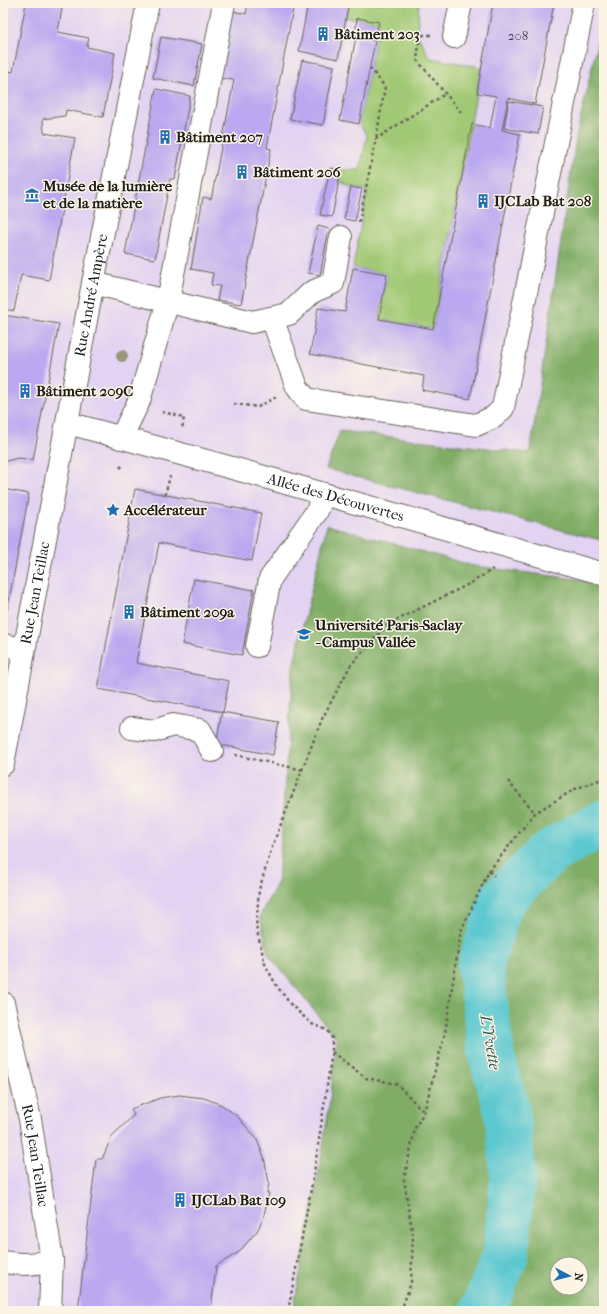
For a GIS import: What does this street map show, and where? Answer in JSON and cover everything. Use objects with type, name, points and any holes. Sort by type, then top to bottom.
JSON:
[{"type":"street","name":"Rue André Ampère","points":[[68,423],[93,283],[148,3]]},
{"type":"street","points":[[121,438],[139,401],[168,301],[224,3]]},
{"type":"street","points":[[454,37],[461,3]]},
{"type":"street","points":[[272,318],[296,387],[306,399],[476,425],[494,417],[503,408],[584,3]]},
{"type":"street","points":[[93,283],[252,322],[289,314],[312,292],[333,283],[341,237]]},
{"type":"street","name":"Allée des Découvertes","points":[[68,423],[604,574]]},
{"type":"street","name":"Rue Jean Teillac","points":[[3,764],[13,647],[68,423]]},
{"type":"street","points":[[257,646],[270,579],[317,511],[324,494]]},
{"type":"street","points":[[132,728],[154,731],[173,725],[200,730],[212,751]]},
{"type":"street","name":"Rue Jean Teillac","points":[[3,1003],[30,1119],[52,1260],[50,1311]]},
{"type":"street","points":[[3,1262],[17,1265],[39,1264],[52,1260]]},
{"type":"path","points":[[433,36],[420,35],[417,60],[461,112]]},
{"type":"path","points":[[341,237],[356,239],[385,87],[370,68]]},
{"type":"path","points":[[376,139],[445,94]]},
{"type":"path","points":[[234,404],[258,407],[296,387]]},
{"type":"path","points":[[165,495],[170,474]]},
{"type":"path","points":[[288,1311],[314,1173],[332,1052],[332,1038],[327,1030],[312,1024],[292,1006],[276,985],[265,964],[256,927],[259,890],[272,847],[322,719],[350,666],[387,625],[471,583],[498,565]]},
{"type":"path","points":[[212,751],[303,770]]},
{"type":"path","points":[[401,1311],[412,1283],[413,1236],[404,1180],[415,1128],[424,1112],[445,1033],[461,931],[489,871],[535,813],[575,789],[604,778]]},
{"type":"path","points":[[508,781],[535,813]]},
{"type":"path","points":[[489,871],[494,876]]},
{"type":"path","points":[[332,1052],[366,1078],[397,1084],[424,1112]]},
{"type":"shaded area","name":"Université Paris-Saclay - Campus Vallée","points":[[3,3],[604,3],[604,1311],[3,1311]]},
{"type":"green space","points":[[349,3],[419,3],[417,34],[430,58],[481,67],[433,329],[379,319],[387,274],[353,268],[367,190],[351,187],[339,181],[341,170],[360,170],[367,135],[359,124],[379,22],[346,17]]},
{"type":"green space","points":[[604,14],[604,541],[326,469],[340,431],[530,453],[576,138]]},
{"type":"green space","points":[[327,525],[474,566],[584,580],[604,587],[604,1311],[293,1311],[324,1141],[337,1039],[268,954],[260,915],[278,882],[293,667]]},
{"type":"building","points":[[26,3],[63,3],[58,32],[89,38],[87,47],[115,53],[103,117],[66,110],[65,116],[43,119],[44,133],[75,138],[49,280],[21,275],[14,311],[3,309],[3,70],[13,72]]},
{"type":"building","name":"Bâtiment 206","points":[[248,3],[294,3],[267,148],[271,149],[241,304],[217,300],[220,286],[211,285],[213,273],[191,269],[203,197],[211,199],[234,80],[221,78],[233,11],[246,14]]},
{"type":"building","name":"Bâtiment 203","points":[[308,3],[349,3],[338,59],[299,51]]},
{"type":"building","name":"IJCLab Bat 208","points":[[493,3],[554,3],[535,104],[508,98],[502,130],[520,134],[470,399],[422,390],[424,376],[310,354],[318,308],[345,312],[353,268],[387,274],[379,319],[433,329],[472,124],[490,128],[496,96],[477,93]]},
{"type":"building","points":[[357,18],[379,22],[375,39],[355,35]]},
{"type":"building","points":[[161,37],[202,44],[194,86],[153,78]]},
{"type":"building","points":[[356,37],[375,41],[359,124],[340,120]]},
{"type":"building","points":[[302,60],[334,66],[323,125],[290,119]]},
{"type":"building","name":"Bâtiment 207","points":[[156,89],[190,96],[175,179],[170,179],[155,259],[125,254]]},
{"type":"building","points":[[509,101],[543,107],[538,134],[504,128]]},
{"type":"building","points":[[330,168],[341,170],[332,217],[320,215]]},
{"type":"building","points":[[351,187],[362,189],[355,221],[344,219]]},
{"type":"building","points":[[318,226],[329,229],[320,275],[308,273]]},
{"type":"building","name":"Bâtiment 209C","points":[[3,315],[59,324],[33,460],[18,458],[3,462]]},
{"type":"building","points":[[3,489],[29,494],[7,611],[3,610]]},
{"type":"building","name":"Bâtiment 209a","points":[[135,489],[261,513],[252,561],[159,543],[136,663],[229,681],[223,712],[98,689]]},
{"type":"building","points":[[194,579],[254,590],[242,655],[182,644]]},
{"type":"building","points":[[222,712],[279,722],[273,755],[216,744]]},
{"type":"building","name":"IJCLab Bat 109","points":[[179,1095],[204,1098],[222,1105],[237,1116],[256,1138],[264,1157],[269,1183],[267,1193],[269,1193],[263,1219],[257,1231],[239,1252],[216,1266],[211,1311],[78,1311],[96,1159],[102,1159],[112,1136],[134,1115],[131,1109],[160,1098]]},
{"type":"waterway","name":"L'Yvette","points":[[483,1311],[506,1254],[513,1174],[507,1110],[492,1058],[480,965],[502,899],[550,852],[604,822]]},
{"type":"place","name":"Bâtiment 203","points":[[323,34]]},
{"type":"place","name":"Bâtiment 207","points":[[165,137]]},
{"type":"place","name":"Bâtiment 206","points":[[242,172]]},
{"type":"place","name":"Musée de la lumière et de la matière","points":[[32,195]]},
{"type":"place","name":"IJCLab Bat 208","points":[[483,201]]},
{"type":"place","name":"Bâtiment 209C","points":[[25,391]]},
{"type":"place","name":"Accélérateur","points":[[113,510]]},
{"type":"place","name":"Bâtiment 209a","points":[[129,612]]},
{"type":"place","name":"Université Paris-Saclay - Campus Vallée","points":[[304,634]]},
{"type":"place","name":"IJCLab Bat 109","points":[[180,1200]]}]
